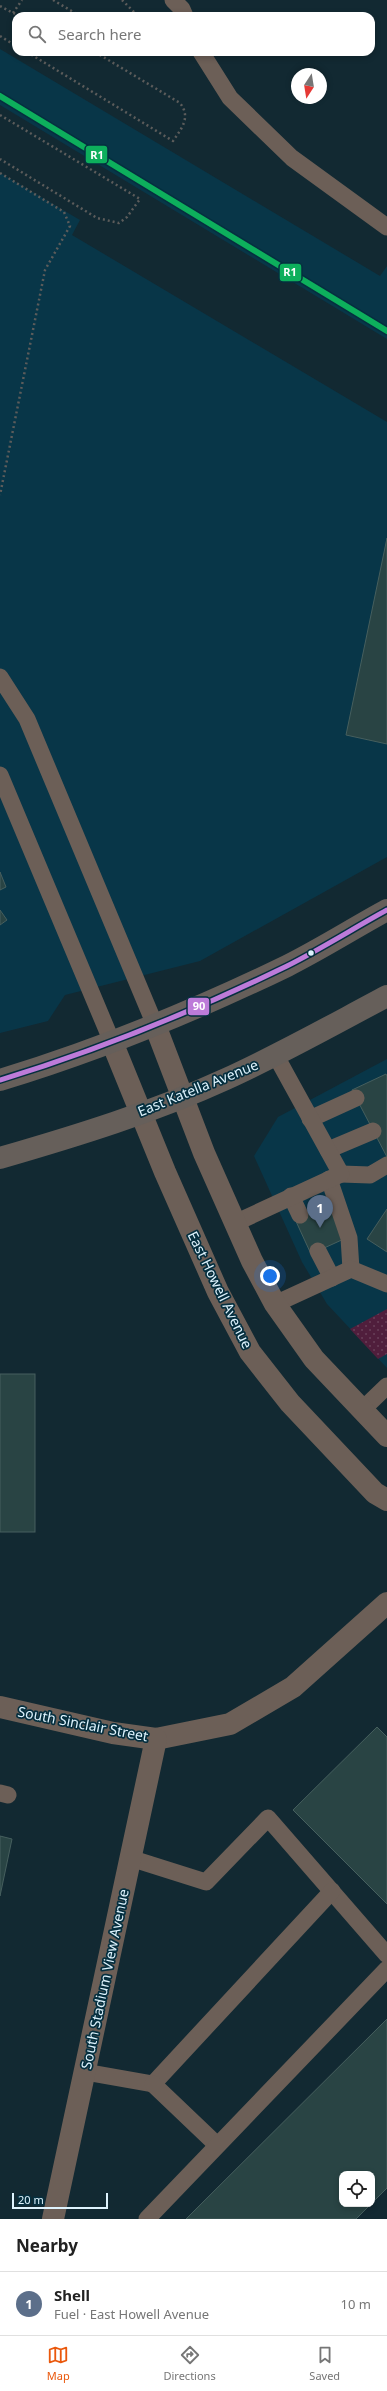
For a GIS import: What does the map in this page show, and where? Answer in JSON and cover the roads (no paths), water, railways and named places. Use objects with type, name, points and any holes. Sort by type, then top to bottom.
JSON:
[{"type":"main road","points":[[0,1080],[112,1042],[191,1011],[288,965],[387,910]]},
{"type":"main road","name":"East Katella Avenue","points":[[0,1158],[140,1113],[224,1080],[276,1056],[385,1001]]},
{"type":"street","points":[[155,1025],[182,1096],[235,1223],[275,1304],[314,1359],[387,1436]]},
{"type":"street","name":"East Howell Avenue","points":[[112,1042],[140,1113],[218,1292],[250,1352],[290,1403],[375,1493],[387,1500]]},
{"type":"street","name":"South Sinclair Street","points":[[0,1707],[113,1733],[156,1739],[230,1724],[293,1687],[387,1603]]},
{"type":"street","name":"South Stadium View Avenue","points":[[53,2219],[156,1739]]},
{"type":"lane","points":[[173,0],[183,12]]},
{"type":"lane","points":[[204,56],[230,98],[292,158],[387,227]]},
{"type":"lane","points":[[0,676],[27,719],[155,1025]]},
{"type":"lane","points":[[0,775],[112,1042]]},
{"type":"lane","points":[[276,1056],[328,1150],[349,1238],[351,1269]]},
{"type":"lane","points":[[310,1119],[356,1098]]},
{"type":"lane","points":[[328,1150],[373,1131]]},
{"type":"lane","points":[[235,1223],[335,1177],[370,1175],[387,1165]]},
{"type":"lane","points":[[291,1196],[300,1215]]},
{"type":"lane","points":[[318,1251],[332,1278]]},
{"type":"lane","points":[[275,1304],[351,1269],[387,1284]]},
{"type":"lane","points":[[362,1410],[387,1386]]},
{"type":"lane","points":[[130,1858],[206,1882],[268,1818],[387,1955]]},
{"type":"lane","points":[[152,2084],[332,1891]]},
{"type":"lane","points":[[147,2219],[387,1969]]},
{"type":"lane","points":[[85,2072],[152,2084],[217,2145]]},
{"type":"place","name":"Shell","points":[[320,1228]]}]
